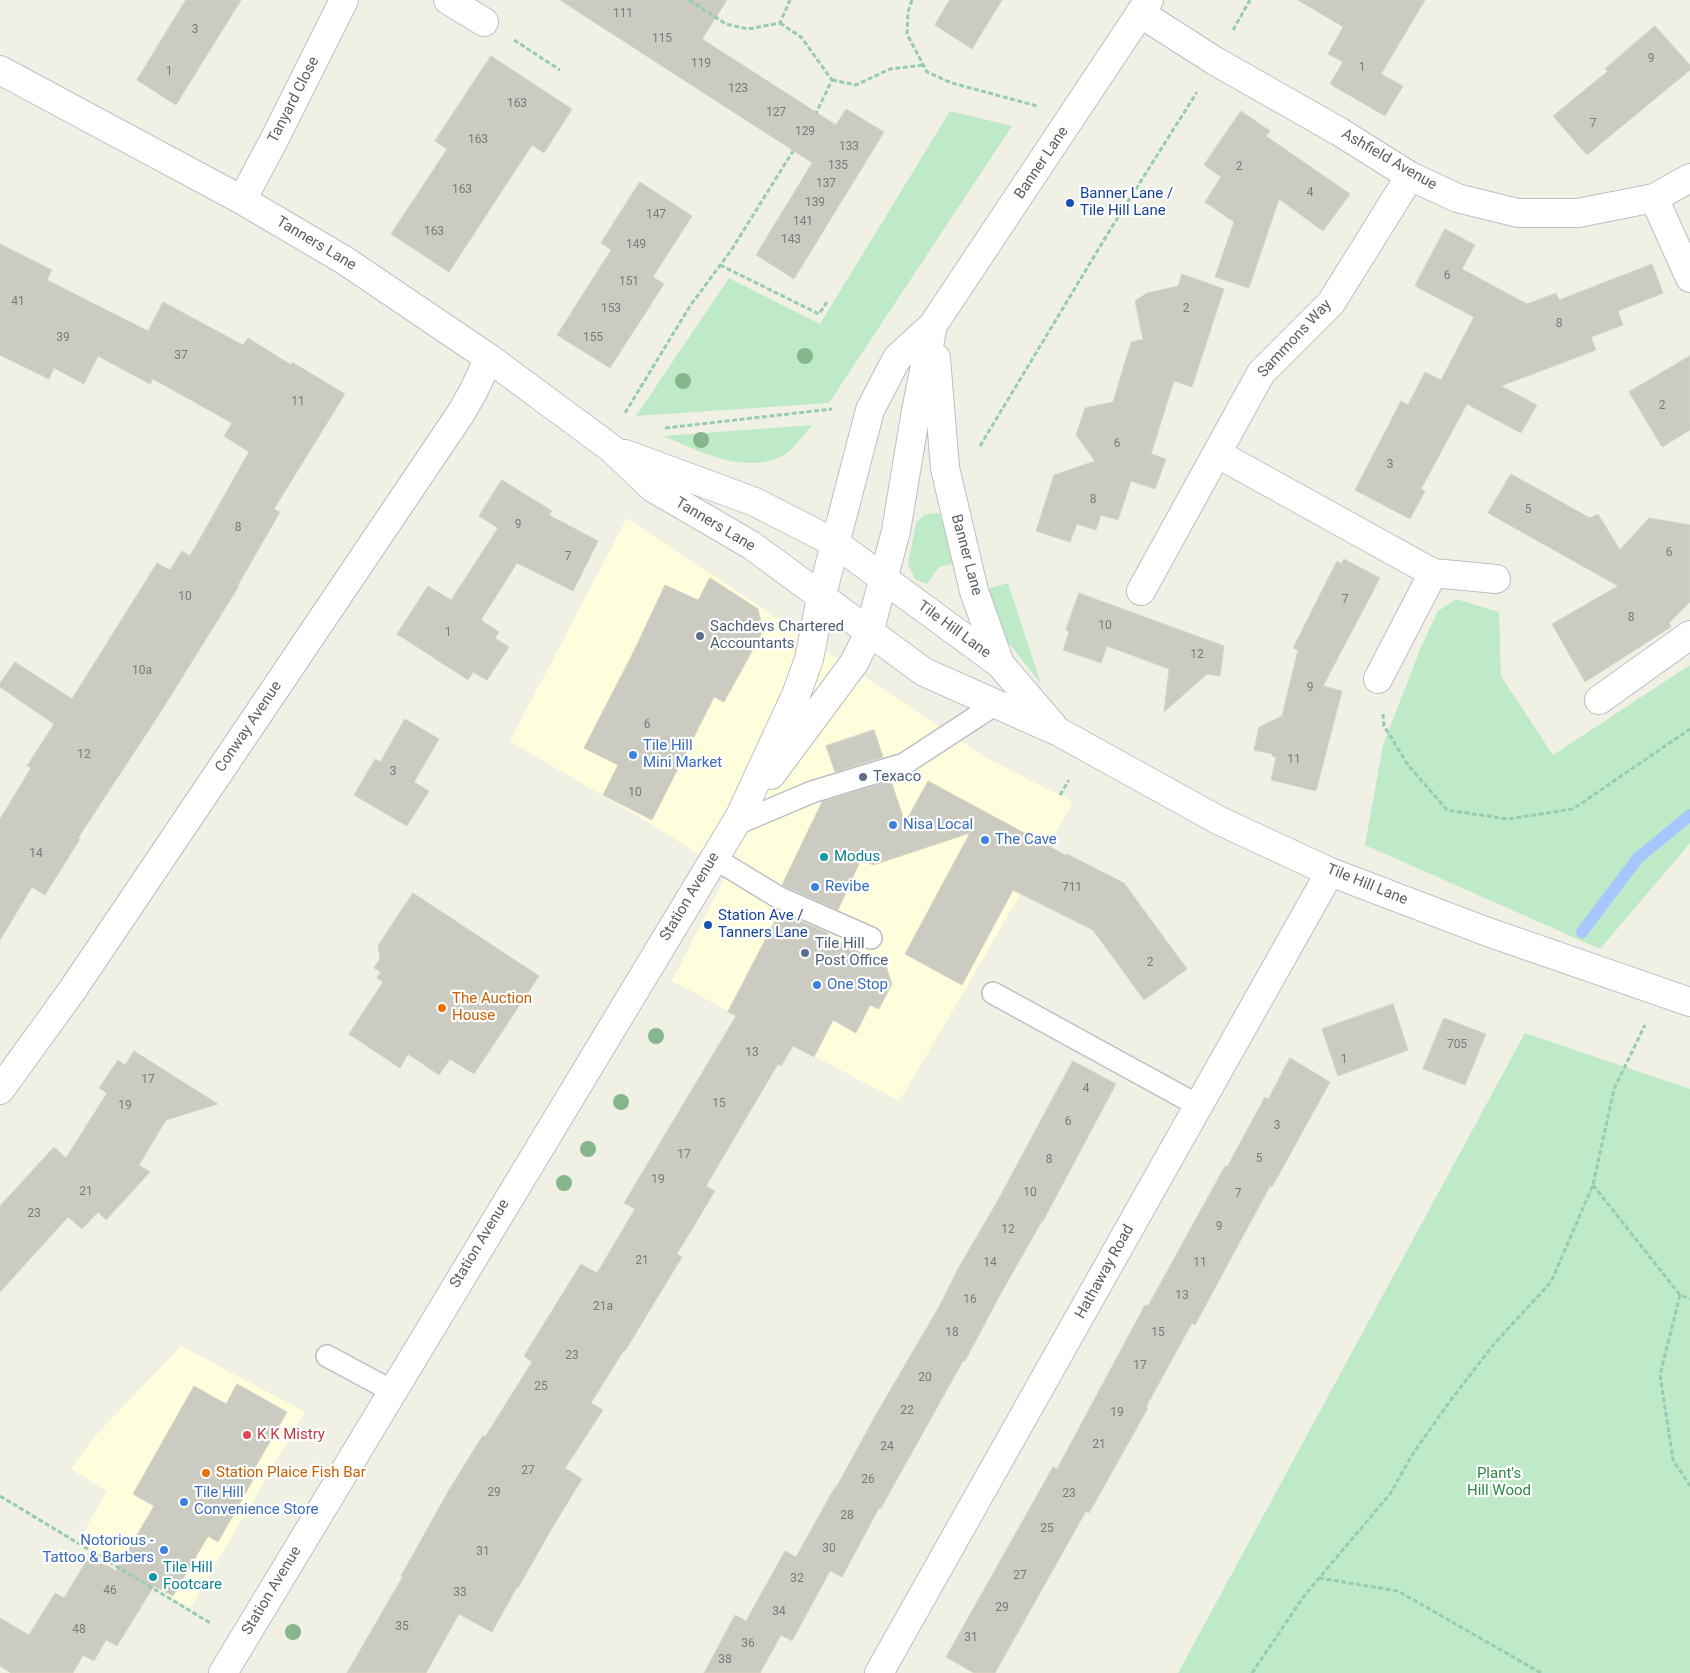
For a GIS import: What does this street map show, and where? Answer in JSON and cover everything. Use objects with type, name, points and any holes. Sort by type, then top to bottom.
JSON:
[{"type":"street","name":"Tanyard Close","points":[[242,200],[344,0]]},
{"type":"street","points":[[448,0],[484,22]]},
{"type":"street","name":"Banner Lane","points":[[821,598],[870,410],[897,358],[933,324],[1145,6]]},
{"type":"street","name":"Ashfield Avenue","points":[[1145,6],[1215,61],[1340,132],[1410,176],[1457,198],[1518,213],[1578,213],[1654,198],[1690,178]]},
{"type":"street","name":"Tanners Lane","points":[[0,70],[242,200],[344,260],[489,358],[612,449],[653,488],[751,545],[821,598]]},
{"type":"street","name":"Sammons Way","points":[[1141,591],[1261,373],[1331,303],[1410,176]]},
{"type":"street","points":[[1654,198],[1690,278]]},
{"type":"street","name":"Banner Lane","points":[[869,633],[896,530],[933,324]]},
{"type":"street","name":"Banner Lane","points":[[933,324],[945,468],[974,591],[1000,664]]},
{"type":"street","name":"Conway Avenue","points":[[0,1090],[82,975],[455,422],[473,392],[489,358]]},
{"type":"street","name":"Tanners Lane","points":[[612,449],[755,502],[835,543]]},
{"type":"street","points":[[1218,454],[1433,573],[1496,579]]},
{"type":"street","name":"Tile Hill Lane","points":[[835,543],[1000,664],[1059,732]]},
{"type":"street","points":[[1378,679],[1433,573]]},
{"type":"street","name":"Tile Hill Lane","points":[[821,598],[924,672],[1059,732],[1218,820],[1330,872],[1485,931],[1690,1002]]},
{"type":"street","name":"Station Avenue","points":[[737,820],[796,695],[809,659],[821,598]]},
{"type":"street","name":"Station Avenue","points":[[223,1673],[737,820],[854,662],[869,633]]},
{"type":"street","points":[[1599,700],[1690,635]]},
{"type":"street","name":"Hathaway Road","points":[[879,1673],[1330,872]]},
{"type":"lane","points":[[737,820],[812,792],[904,764],[996,704]]},
{"type":"lane","points":[[714,858],[778,897],[871,938]]},
{"type":"lane","points":[[993,993],[1199,1106]]},
{"type":"lane","points":[[326,1356],[392,1391]]},
{"type":"path","points":[[689,0],[726,24],[748,29],[780,23],[801,37],[832,80],[856,85],[890,69],[923,65]]},
{"type":"path","points":[[780,23],[790,0]]},
{"type":"path","points":[[912,0],[908,12],[907,34],[927,72],[952,83],[1036,105],[1067,125]]},
{"type":"path","points":[[512,39],[560,70]]},
{"type":"path","points":[[816,113],[832,80]]},
{"type":"path","points":[[978,448],[1110,230],[1187,110]]},
{"type":"path","points":[[621,420],[690,306],[732,249],[793,151]]},
{"type":"path","points":[[720,265],[819,314],[827,302]]},
{"type":"path","points":[[658,429],[833,408]]},
{"type":"path","points":[[1378,679],[1384,726],[1408,765],[1447,810],[1508,819],[1573,809],[1690,729]]},
{"type":"path","points":[[1060,795],[1069,780]]},
{"type":"path","points":[[1252,1673],[1304,1596],[1390,1494],[1417,1447],[1450,1401],[1494,1344],[1551,1282],[1593,1185],[1614,1089],[1645,1025]]},
{"type":"path","points":[[1593,1185],[1680,1295],[1690,1299]]},
{"type":"path","points":[[1680,1295],[1660,1375],[1673,1460],[1690,1486]]},
{"type":"path","points":[[0,1496],[217,1627]]},
{"type":"path","points":[[1319,1578],[1398,1592],[1541,1673]]},
{"type":"shaded area","points":[[627,518],[985,757],[1073,802],[899,1101],[672,981],[727,873],[661,830],[510,741]]},
{"type":"shaded area","points":[[181,1346],[305,1412],[190,1608],[78,1542],[107,1491],[71,1469],[96,1435]]},
{"type":"green space","points":[[950,111],[1012,126],[829,403],[636,416],[729,278],[820,324]]},
{"type":"green space","points":[[813,425],[788,453],[769,461],[753,463],[722,459],[663,436]]},
{"type":"green space","points":[[939,513],[956,563],[939,567],[927,584],[915,579],[908,564],[916,523],[925,514]]},
{"type":"green space","points":[[1008,583],[1041,684],[994,624],[983,590]]},
{"type":"green space","points":[[1456,599],[1499,612],[1501,676],[1553,755],[1690,665],[1690,843],[1600,949],[1365,845],[1383,745],[1421,647],[1438,611]]},
{"type":"green space","name":"Plant's Hill Wood","points":[[1525,1033],[1690,1089],[1690,1673],[1178,1673]]},
{"type":"building","points":[[186,0],[241,0],[176,105],[137,80]]},
{"type":"building","points":[[560,0],[727,0],[702,39],[836,125],[846,109],[884,132],[794,279],[756,255],[812,163]]},
{"type":"building","points":[[950,0],[1002,0],[972,49],[935,25]]},
{"type":"building","points":[[1298,0],[1425,0],[1381,74],[1403,86],[1385,116],[1330,84],[1343,62],[1328,54],[1343,27]]},
{"type":"building","points":[[1655,26],[1690,65],[1690,70],[1587,155],[1553,116],[1608,71],[1605,69]]},
{"type":"building","points":[[491,56],[572,109],[544,153],[532,145],[449,272],[391,234],[447,149],[435,141]]},
{"type":"building","points":[[1241,111],[1270,131],[1266,136],[1350,194],[1323,231],[1279,199],[1249,288],[1215,277],[1234,222],[1205,202],[1221,177],[1204,165]]},
{"type":"building","points":[[640,182],[692,216],[653,277],[664,284],[610,368],[557,335],[611,250],[601,243]]},
{"type":"building","points":[[1445,229],[1475,245],[1462,269],[1527,304],[1556,293],[1559,300],[1652,264],[1663,293],[1618,311],[1623,325],[1591,337],[1596,350],[1501,386],[1537,405],[1521,433],[1467,404],[1421,489],[1425,491],[1410,519],[1355,490],[1401,401],[1408,405],[1425,372],[1441,380],[1474,317],[1415,286]]},
{"type":"building","points":[[0,244],[52,270],[47,280],[148,331],[163,302],[243,345],[248,338],[291,365],[292,362],[345,394],[274,509],[280,512],[239,586],[160,713],[78,838],[80,839],[45,895],[32,887],[0,940],[0,819],[31,768],[27,766],[54,724],[0,687],[0,683],[15,662],[72,699],[157,563],[170,570],[182,551],[190,556],[249,452],[224,436],[232,423],[153,379],[150,384],[98,356],[84,384],[54,368],[49,379],[0,355]]},
{"type":"building","points":[[1182,274],[1224,289],[1192,387],[1174,381],[1151,454],[1166,459],[1155,489],[1131,481],[1118,520],[1101,515],[1096,530],[1077,524],[1070,542],[1036,531],[1054,475],[1095,461],[1076,435],[1085,408],[1113,402],[1131,342],[1143,339],[1135,301],[1147,293],[1178,286]]},
{"type":"building","points":[[1690,356],[1690,430],[1662,447],[1629,392]]},
{"type":"building","points":[[1511,474],[1590,518],[1598,514],[1620,550],[1649,518],[1690,525],[1690,602],[1669,623],[1671,627],[1585,682],[1552,624],[1618,586],[1488,513]]},
{"type":"building","points":[[502,480],[552,511],[549,515],[598,541],[573,591],[517,563],[481,620],[499,632],[495,638],[509,647],[487,680],[473,672],[468,680],[397,634],[428,586],[451,600],[498,528],[479,516]]},
{"type":"building","points":[[1344,559],[1380,578],[1323,686],[1342,691],[1316,791],[1271,780],[1276,757],[1272,756],[1272,754],[1254,750],[1259,727],[1282,716],[1298,650],[1293,648],[1337,561],[1341,564]]},
{"type":"building","points":[[710,578],[758,609],[763,631],[724,702],[714,697],[652,820],[603,795],[618,765],[584,748],[633,653],[665,585],[698,600]]},
{"type":"building","points":[[1079,593],[1224,646],[1220,676],[1207,674],[1164,712],[1169,669],[1107,646],[1101,663],[1063,650],[1069,632],[1066,630]]},
{"type":"building","points":[[405,719],[439,739],[414,782],[429,791],[407,826],[354,795],[375,759],[380,762]]},
{"type":"building","points":[[874,730],[883,757],[835,772],[826,746]]},
{"type":"building","points":[[891,781],[905,823],[928,781],[1067,856],[1067,854],[1124,883],[1187,969],[1144,1000],[1093,930],[1013,890],[962,985],[905,954],[970,833],[873,865],[861,859],[838,910],[782,885],[822,802]]},
{"type":"building","name":"The Auction House","points":[[413,893],[539,976],[474,1074],[450,1059],[439,1075],[408,1054],[400,1068],[349,1034],[383,982],[377,978],[381,972],[374,968],[380,959],[378,946]]},
{"type":"building","points":[[780,912],[828,933],[827,935],[886,966],[892,984],[879,1009],[870,1005],[856,1033],[833,1020],[814,1057],[793,1046],[781,1066],[778,1064],[706,1186],[715,1191],[677,1254],[682,1257],[591,1403],[603,1410],[565,1468],[582,1479],[492,1632],[459,1614],[426,1673],[347,1673],[403,1576],[401,1576],[449,1490],[532,1362],[524,1356],[581,1264],[597,1273],[635,1209],[624,1203],[736,1016],[728,1012]]},
{"type":"building","points":[[1393,1004],[1408,1050],[1338,1076],[1322,1029]]},
{"type":"building","points":[[1444,1018],[1486,1034],[1465,1085],[1423,1069]]},
{"type":"building","points":[[134,1051],[218,1104],[166,1120],[139,1165],[150,1172],[106,1220],[98,1212],[82,1229],[68,1217],[0,1292],[0,1206],[54,1147],[66,1158],[107,1093],[99,1088],[118,1060],[125,1065]]},
{"type":"building","points":[[1290,1058],[1330,1082],[1272,1187],[1270,1186],[1195,1325],[1192,1323],[1146,1407],[1148,1408],[1089,1513],[1086,1511],[995,1673],[974,1673],[946,1657],[1053,1467],[1057,1469],[1145,1305],[1148,1306],[1225,1166],[1227,1167],[1265,1097],[1268,1099]]},
{"type":"building","points":[[1073,1061],[1116,1084],[1043,1221],[881,1508],[879,1508],[842,1577],[830,1571],[792,1641],[781,1635],[760,1673],[704,1673],[735,1615],[746,1621],[785,1551],[796,1557],[940,1305],[959,1267],[997,1202]]},
{"type":"building","points":[[237,1384],[287,1412],[249,1478],[253,1480],[218,1542],[208,1536],[173,1596],[154,1586],[117,1646],[106,1640],[94,1661],[83,1655],[73,1673],[11,1673],[0,1666],[0,1618],[29,1635],[55,1593],[64,1598],[90,1555],[116,1571],[154,1506],[133,1494],[194,1386],[226,1404]]},
{"type":"waterway","points":[[1582,932],[1638,858],[1690,815]]},
{"type":"place","name":"Banner Lane / Tile Hill Lane","points":[[1070,203]]},
{"type":"place","name":"Sachdevs Chartered Accountants","points":[[700,636]]},
{"type":"place","name":"Tile Hill Mini Market","points":[[633,755]]},
{"type":"place","name":"Texaco","points":[[863,777]]},
{"type":"place","name":"Nisa Local","points":[[893,825]]},
{"type":"place","name":"The Cave","points":[[985,840]]},
{"type":"place","name":"Modus","points":[[824,857]]},
{"type":"place","name":"Revibe","points":[[815,887]]},
{"type":"place","name":"Station Ave / Tanners Lane","points":[[708,925]]},
{"type":"place","name":"Tile Hill Post Office","points":[[805,953]]},
{"type":"place","name":"One Stop","points":[[817,985]]},
{"type":"place","name":"The Auction House","points":[[442,1008]]},
{"type":"place","name":"K K Mistry","points":[[247,1435]]},
{"type":"place","name":"Station Plaice Fish Bar","points":[[206,1473]]},
{"type":"place","name":"Tile Hill Convenience Store","points":[[184,1502]]},
{"type":"place","name":"Notorious - Tattoo & Barbers","points":[[164,1550]]},
{"type":"place","name":"Tile Hill Footcare","points":[[153,1577]]}]
